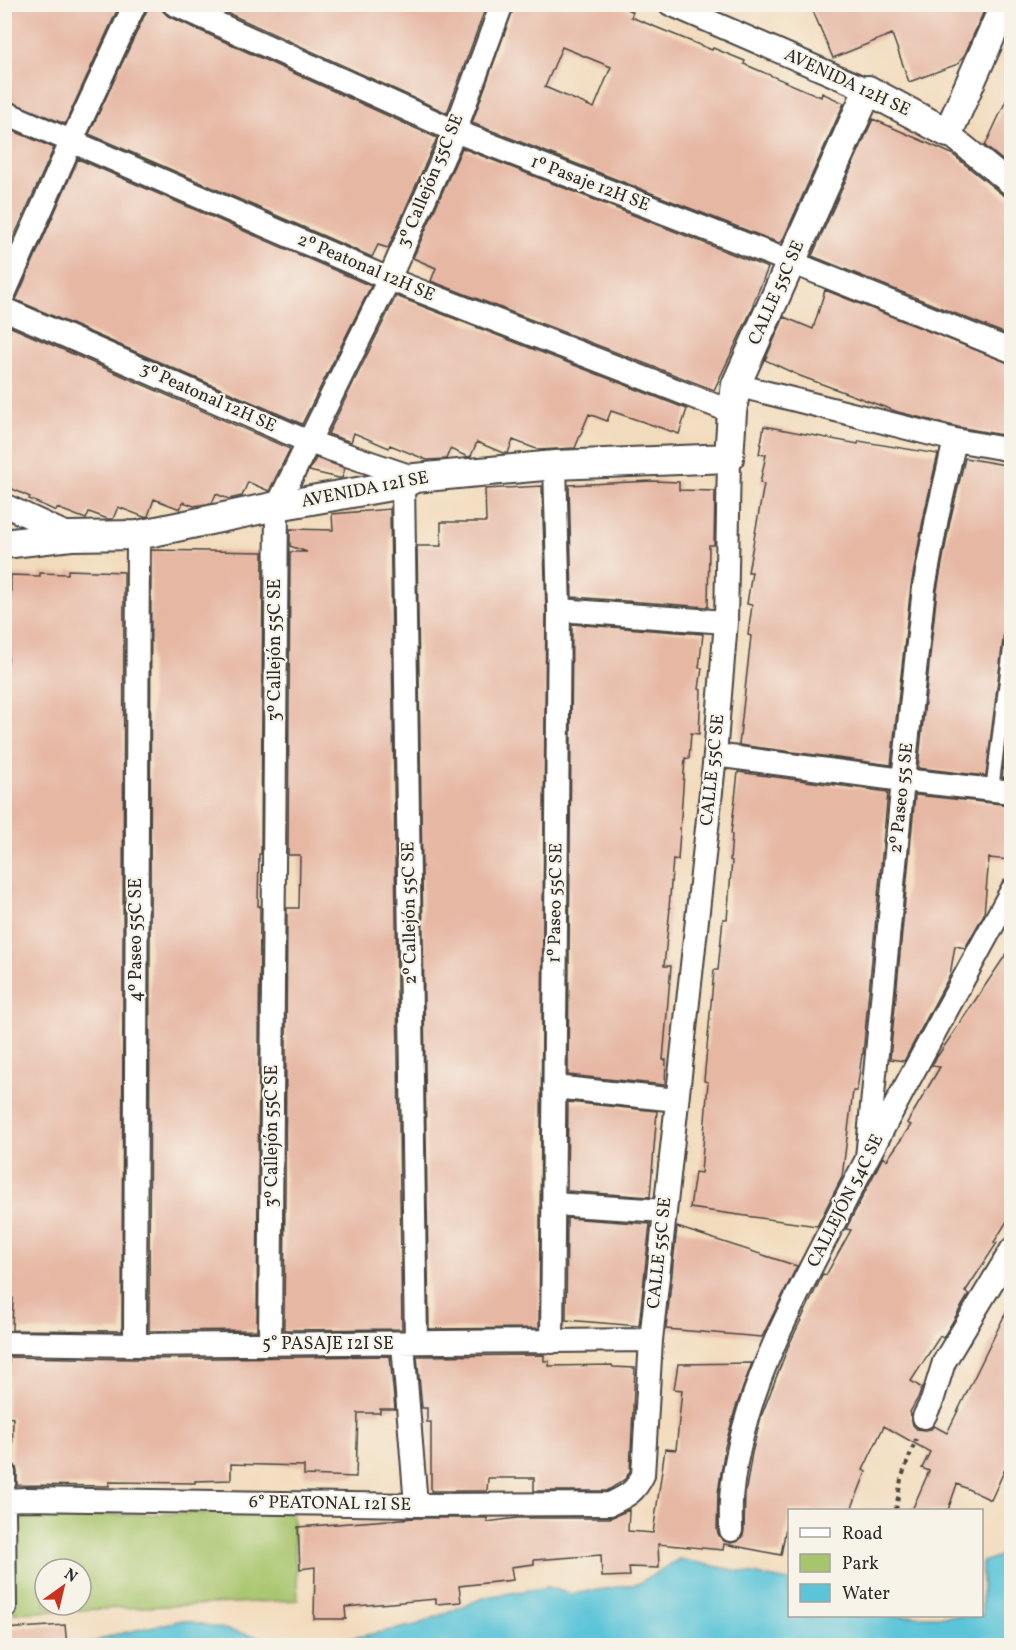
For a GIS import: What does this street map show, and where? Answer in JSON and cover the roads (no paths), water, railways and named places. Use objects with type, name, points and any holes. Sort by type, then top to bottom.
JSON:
[{"type":"street","points":[[4,294],[135,4]]},
{"type":"street","name":"1º Pasaje 12H SE","points":[[174,4],[455,131],[791,262],[1011,351]]},
{"type":"street","name":"3º Callejón 55C SE","points":[[270,1344],[277,506],[388,279],[455,131],[502,4]]},
{"type":"street","name":"AVENIDA 12H SE","points":[[670,4],[868,90],[948,132],[1011,185]]},
{"type":"street","points":[[948,132],[1005,4]]},
{"type":"street","name":"CALLE 55C SE","points":[[643,1474],[651,1340],[715,755],[726,622],[729,458],[734,399],[791,262],[868,90]]},
{"type":"street","name":"2º Peatonal 12H SE","points":[[4,112],[388,279],[734,399],[1011,450]]},
{"type":"street","name":"3º Peatonal 12H SE","points":[[4,309],[309,442],[409,481]]},
{"type":"street","name":"2º Paseo 55 SE","points":[[867,1158],[924,588],[955,440]]},
{"type":"street","name":"AVENIDA 12I SE","points":[[4,544],[71,536],[138,535],[409,481],[555,465],[729,458]]},
{"type":"street","name":"1º Paseo 55C SE","points":[[552,1341],[559,610],[555,465]]},
{"type":"street","name":"2º Callejón 55C SE","points":[[409,481],[410,1343],[416,1505]]},
{"type":"street","points":[[4,505],[71,536]]},
{"type":"street","name":"4º Paseo 55C SE","points":[[135,1345],[138,535]]},
{"type":"street","points":[[559,610],[726,622]]},
{"type":"street","points":[[715,755],[1002,791]]},
{"type":"street","name":"CALLEJÓN 54C SE","points":[[731,1530],[731,1490],[739,1449],[759,1377],[790,1310],[867,1158],[1011,890]]},
{"type":"street","points":[[554,1087],[677,1100]]},
{"type":"street","points":[[553,1204],[665,1211]]},
{"type":"street","points":[[924,1417],[932,1401],[944,1362],[1011,1249]]},
{"type":"street","name":"5° PASAJE 12I SE","points":[[4,1342],[135,1345],[651,1340]]},
{"type":"street","points":[[4,1473],[4,1483]]},
{"type":"street","name":"6° PEATONAL 12I SE","points":[[4,1500],[416,1505],[610,1504],[632,1492],[643,1474]]},
{"type":"street","points":[[4,1510],[5,1607]]},
{"type":"lane","points":[[1002,791],[1011,633]]},
{"type":"water","points":[[1011,1552],[1011,1645],[318,1645],[416,1625],[486,1597],[548,1587],[571,1594],[638,1584],[679,1559],[788,1581],[788,1617],[983,1617],[983,1562]]},
{"type":"water","points":[[183,1620],[264,1638],[313,1645],[86,1645],[113,1635]]}]
